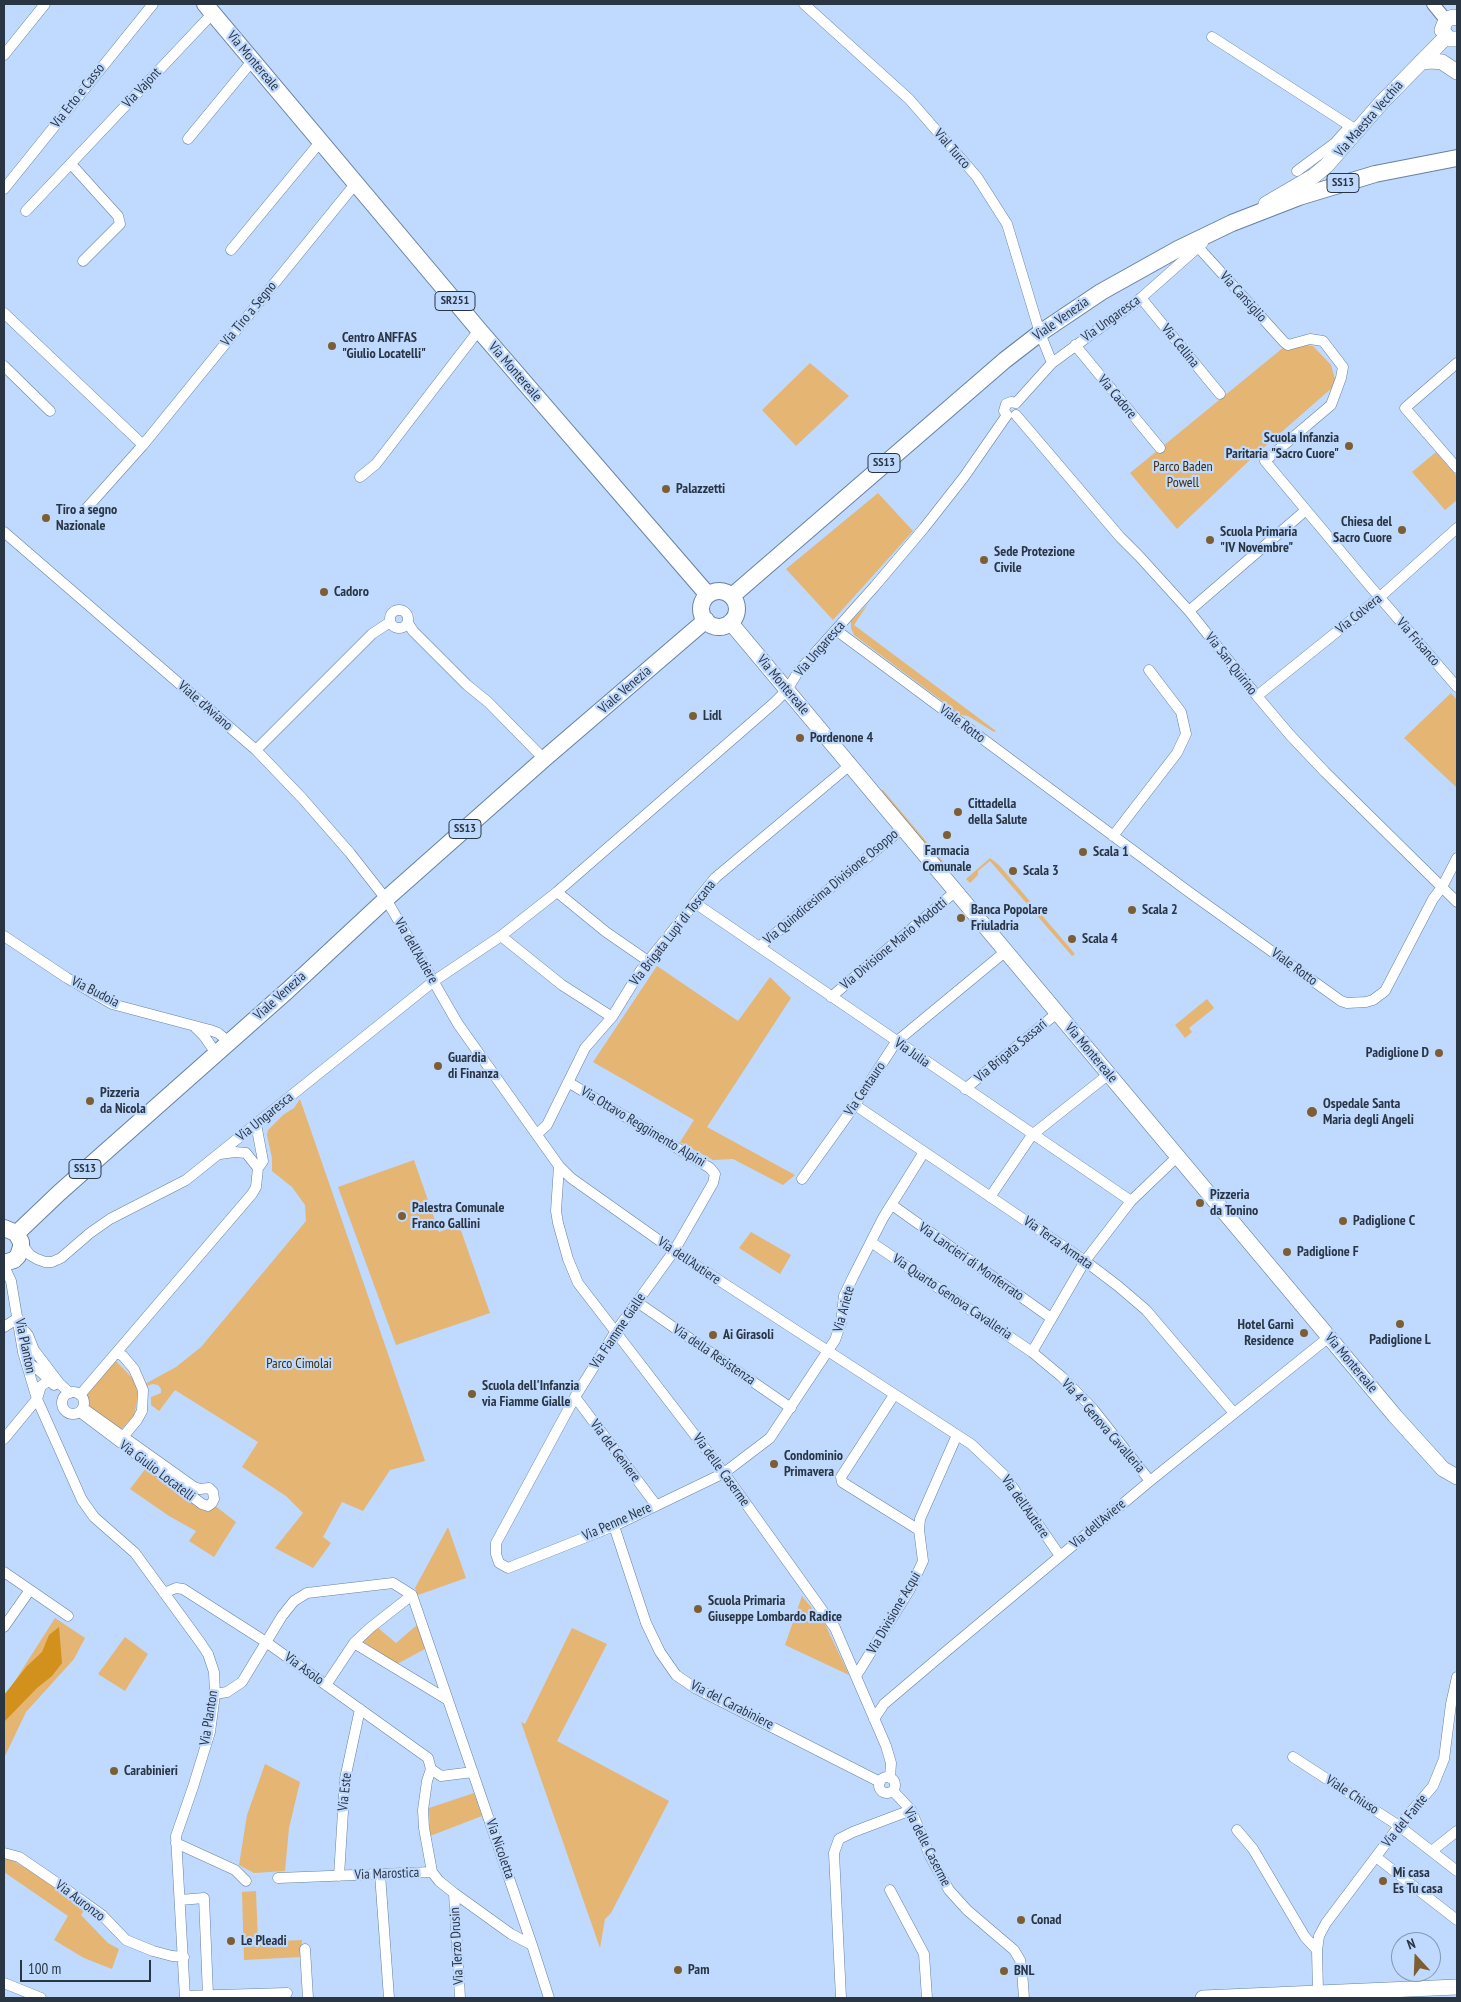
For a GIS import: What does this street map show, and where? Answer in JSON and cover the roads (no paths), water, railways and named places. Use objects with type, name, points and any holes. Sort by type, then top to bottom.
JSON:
[{"type":"main road","name":"Via Montereale","points":[[209,8],[479,330],[708,595]]},
{"type":"main road","points":[[1452,19],[1442,30],[1453,38],[1457,70]]},
{"type":"main road","name":"Via Maestra Vecchia","points":[[1232,222],[1314,176],[1337,156],[1354,129],[1421,62],[1453,38]]},
{"type":"main road","points":[[1421,62],[1442,62],[1457,70]]},
{"type":"main road","name":"Viale Venezia","points":[[732,596],[961,396],[1040,333],[1101,292],[1203,242],[1232,222],[1346,182],[1396,169],[1457,158]]},
{"type":"main road","points":[[722,591],[732,596],[737,609],[734,619],[725,625],[715,626],[706,620],[702,604],[708,595],[722,591]]},
{"type":"main road","name":"Viale Venezia","points":[[4,1265],[18,1256],[14,1235],[59,1193],[544,759],[706,620]]},
{"type":"main road","name":"Via Montereale","points":[[730,622],[1328,1336],[1443,1469],[1457,1477]]},
{"type":"main road","points":[[1203,1998],[1318,1992],[1423,1993],[1457,1987]]},
{"type":"street","points":[[4,55],[45,4]]},
{"type":"street","name":"Via Erto e Casso","points":[[4,189],[153,4]]},
{"type":"street","name":"Vial Turco","points":[[804,4],[909,98],[977,177],[1007,224],[1040,333],[1052,363]]},
{"type":"street","points":[[1433,4],[1452,19]]},
{"type":"street","name":"Via Vajont","points":[[26,211],[71,164],[209,8]]},
{"type":"street","points":[[1212,37],[1354,129],[1297,171]]},
{"type":"street","points":[[188,139],[252,60]]},
{"type":"street","points":[[231,250],[321,141]]},
{"type":"street","points":[[71,164],[118,216],[120,224],[83,261]]},
{"type":"street","name":"Via Tiro a Segno","points":[[85,510],[143,445],[356,183]]},
{"type":"street","name":"Via Ungaresca","points":[[14,1235],[30,1255],[36,1259],[45,1262],[61,1258],[90,1233],[110,1219],[186,1180],[434,981],[501,936],[556,892],[738,735],[787,690],[798,672],[924,528],[1012,415],[1019,409],[1016,403],[1052,363],[1141,298],[1203,242]]},
{"type":"street","name":"Via Cansiglio","points":[[1203,242],[1288,346]]},
{"type":"street","name":"Via Cellina","points":[[1141,298],[1220,394]]},
{"type":"street","points":[[4,313],[143,445]]},
{"type":"street","name":"Via Montereale","points":[[360,477],[376,464],[479,330]]},
{"type":"street","name":"Via Frisanco","points":[[1288,346],[1310,339],[1323,341],[1343,367],[1341,378],[1331,404],[1265,461],[1457,686]]},
{"type":"street","name":"Via Cadore","points":[[1075,345],[1160,448]]},
{"type":"street","points":[[1457,363],[1405,408],[1457,468]]},
{"type":"street","points":[[4,366],[50,411]]},
{"type":"street","name":"Via San Quirino","points":[[1012,415],[1120,537],[1189,611],[1256,696],[1325,772],[1457,902]]},
{"type":"street","points":[[1189,611],[1306,510]]},
{"type":"street","name":"Via Colvera","points":[[1256,696],[1380,598],[1457,528]]},
{"type":"street","name":"Viale d'Aviano","points":[[4,532],[256,750],[338,839],[386,899]]},
{"type":"street","points":[[256,750],[372,634],[390,622],[391,615],[399,609],[407,613],[408,623],[413,631],[488,702],[544,759]]},
{"type":"street","points":[[390,622],[398,628],[404,627],[408,623]]},
{"type":"street","name":"Viale Rotto","points":[[836,630],[1113,836],[1341,1001],[1347,1003],[1366,1002],[1385,991],[1433,899],[1442,887],[1457,858]]},
{"type":"street","points":[[1113,836],[1177,753],[1186,734],[1181,712],[1149,670]]},
{"type":"street","name":"Via Brigata Lupi di Toscana","points":[[537,1134],[547,1126],[585,1048],[612,1017],[648,961],[715,878],[850,765]]},
{"type":"street","name":"Via Quindicesima Divisione Osoppo","points":[[760,947],[903,828]]},
{"type":"street","name":"Via Divisione Mario Modotti","points":[[831,997],[956,891]]},
{"type":"street","points":[[556,892],[606,932],[648,961]]},
{"type":"street","name":"Via dell'Autiere","points":[[386,899],[458,1024],[559,1166],[571,1178],[674,1251],[828,1353],[971,1444],[1005,1476],[1060,1556]]},
{"type":"street","name":"Via Julia","points":[[694,903],[1131,1201]]},
{"type":"street","name":"Via Budoia","points":[[4,936],[67,978],[112,1004],[218,1033],[229,1042]]},
{"type":"street","points":[[501,936],[562,985],[612,1017]]},
{"type":"street","name":"Via Centauro","points":[[802,1179],[855,1105],[896,1042],[1006,951]]},
{"type":"street","name":"Via Brigata Sassari","points":[[965,1089],[1057,1013]]},
{"type":"street","points":[[196,1027],[216,1054]]},
{"type":"street","points":[[990,1197],[1032,1135],[1109,1074]]},
{"type":"street","name":"Via Ottavo Reggimento Alpini","points":[[568,1082],[710,1168],[715,1174]]},
{"type":"street","name":"Via Terza Armata","points":[[855,1105],[1085,1261],[1146,1310],[1234,1413]]},
{"type":"street","points":[[80,1395],[252,1194],[256,1187],[258,1168],[263,1161],[256,1124]]},
{"type":"street","points":[[243,1135],[259,1143]]},
{"type":"street","points":[[243,1135],[246,1153],[258,1168]]},
{"type":"street","name":"Via Ariete","points":[[724,1473],[770,1438],[828,1353],[835,1340],[840,1323],[844,1296],[863,1256],[924,1152]]},
{"type":"street","points":[[220,1154],[246,1153]]},
{"type":"street","points":[[1032,1352],[1085,1261],[1131,1201],[1178,1156]]},
{"type":"street","name":"Via delle Caserme","points":[[559,1166],[556,1211],[568,1259],[578,1283],[724,1473],[835,1628],[891,1763],[890,1778],[895,1783],[893,1790],[889,1793],[884,1793],[880,1789],[880,1782]]},
{"type":"street","name":"Via Fiamme Gialle","points":[[508,1568],[499,1562],[496,1554],[496,1543],[575,1397],[616,1331],[674,1251],[713,1183],[715,1174]]},
{"type":"street","name":"Via Lancieri di Monferrato","points":[[892,1205],[1051,1318]]},
{"type":"street","name":"Via Quarto Genova Cavalleria","points":[[871,1242],[1032,1352]]},
{"type":"street","name":"Via Planton","points":[[4,1265],[11,1281],[26,1361],[37,1399],[82,1500],[94,1517],[135,1553],[208,1654],[214,1672],[215,1694],[210,1732],[176,1836],[185,1997]]},
{"type":"street","name":"Via della Resistenza","points":[[637,1302],[791,1408]]},
{"type":"street","points":[[4,1326],[18,1321]]},
{"type":"street","name":"Via Giulio Locatelli","points":[[18,1321],[28,1335],[34,1350],[67,1394]]},
{"type":"street","name":"Via dell'Aviere","points":[[874,1719],[884,1704],[1150,1481],[1328,1336]]},
{"type":"street","name":"Via 4° Genova Cavalleria","points":[[1032,1352],[1062,1377],[1093,1409],[1150,1481]]},
{"type":"street","name":"Via Giulio Locatelli","points":[[117,1353],[123,1356],[134,1369],[143,1390],[142,1411],[123,1437]]},
{"type":"street","name":"Via Giulio Locatelli","points":[[26,1361],[67,1394]]},
{"type":"street","name":"Via Planton","points":[[37,1399],[42,1386],[50,1380]]},
{"type":"street","points":[[67,1394],[80,1395]]},
{"type":"street","name":"Via Giulio Locatelli","points":[[67,1394],[62,1403],[64,1410],[70,1414],[82,1410]]},
{"type":"street","points":[[80,1395],[84,1401],[82,1410]]},
{"type":"street","points":[[894,1395],[841,1477],[842,1482],[919,1530]]},
{"type":"street","name":"Via del Geniere","points":[[575,1397],[656,1505]]},
{"type":"street","points":[[4,1439],[37,1399]]},
{"type":"street","name":"Via Giulio Locatelli","points":[[82,1410],[194,1486],[208,1488],[213,1492],[214,1499],[212,1503],[208,1506],[202,1504],[82,1410]]},
{"type":"street","name":"Via Divisione Acqui","points":[[856,1676],[910,1589],[924,1561],[919,1530],[920,1519],[957,1435]]},
{"type":"street","name":"Via Penne Nere","points":[[508,1568],[614,1526],[724,1473]]},
{"type":"street","name":"Via del Carabiniere","points":[[614,1526],[646,1623],[660,1652],[676,1675],[695,1688],[880,1782]]},
{"type":"street","points":[[4,1572],[68,1616]]},
{"type":"street","points":[[215,1694],[227,1692],[242,1682],[294,1601],[308,1593],[393,1582],[412,1595],[354,1643],[326,1685]]},
{"type":"street","name":"Via Asolo","points":[[164,1593],[176,1588],[183,1590],[266,1642],[419,1750],[428,1758],[431,1769]]},
{"type":"street","points":[[4,1627],[30,1590]]},
{"type":"street","name":"Via Nicoletta","points":[[412,1595],[549,1998]]},
{"type":"street","points":[[354,1643],[448,1700]]},
{"type":"street","name":"Via del Fante","points":[[1318,1992],[1317,1950],[1319,1936],[1326,1923],[1399,1826],[1433,1786],[1444,1759],[1457,1680]]},
{"type":"street","name":"Via Este","points":[[340,1876],[345,1779],[360,1709]]},
{"type":"street","name":"Viale Chiuso","points":[[1293,1757],[1399,1826],[1433,1850],[1457,1871]]},
{"type":"street","points":[[432,1872],[424,1828],[423,1810],[431,1769],[441,1776],[473,1772]]},
{"type":"street","points":[[880,1782],[885,1778],[890,1778]]},
{"type":"street","name":"Via delle Caserme","points":[[893,1790],[911,1810],[930,1856],[949,1890],[967,1910],[1014,1950],[1020,1960],[1024,1998]]},
{"type":"street","points":[[841,1998],[834,1853],[839,1839],[911,1810]]},
{"type":"street","points":[[1236,1830],[1253,1849],[1304,1937],[1317,1950]]},
{"type":"street","points":[[1433,1850],[1457,1831]]},
{"type":"street","points":[[176,1843],[235,1870],[246,1881]]},
{"type":"street","name":"Via Auronzo","points":[[4,1853],[19,1857],[60,1885],[102,1915],[126,1940],[153,1951],[184,1957]]},
{"type":"street","points":[[1376,1857],[1457,1920]]},
{"type":"street","name":"Via Marostica","points":[[278,1878],[432,1872],[439,1881],[454,1893],[511,1934],[532,1945]]},
{"type":"street","points":[[380,1874],[388,1998]]},
{"type":"street","points":[[890,1890],[924,1954],[927,1998]]},
{"type":"street","name":"Via Terzo Drusin","points":[[454,1893],[460,1998]]},
{"type":"street","points":[[180,1900],[204,1898],[208,1995]]},
{"type":"street","points":[[305,1949],[308,1998]]},
{"type":"street","points":[[4,1983],[41,1998]]},
{"type":"street","points":[[185,1997],[287,1993]]},
{"type":"place","name":"Centro ANFFAS \"Giulio Locatelli\"","points":[[332,346]]},
{"type":"place","name":"Scuola Infanzia Paritaria \"Sacro Cuore\"","points":[[1349,446]]},
{"type":"place","name":"Palazzetti","points":[[666,489]]},
{"type":"place","name":"Tiro a segno Nazionale","points":[[46,518]]},
{"type":"place","name":"Chiesa del Sacro Cuore","points":[[1402,530]]},
{"type":"place","name":"Scuola Primaria \"IV Novembre\"","points":[[1210,540]]},
{"type":"place","name":"Sede Protezione Civile","points":[[984,560]]},
{"type":"place","name":"Cadoro","points":[[324,592]]},
{"type":"place","name":"Lidl","points":[[693,716]]},
{"type":"place","name":"Pordenone 4","points":[[800,738]]},
{"type":"place","name":"Cittadella della Salute","points":[[958,812]]},
{"type":"place","name":"Farmacia Comunale","points":[[947,835]]},
{"type":"place","name":"Scala 1","points":[[1083,852]]},
{"type":"place","name":"Scala 3","points":[[1013,871]]},
{"type":"place","name":"Scala 2","points":[[1132,910]]},
{"type":"place","name":"Banca Popolare Friuladria","points":[[961,918]]},
{"type":"place","name":"Scala 4","points":[[1072,939]]},
{"type":"place","name":"Padiglione D","points":[[1439,1053]]},
{"type":"place","name":"Guardia di Finanza","points":[[438,1066]]},
{"type":"place","name":"Pizzeria da Nicola","points":[[90,1101]]},
{"type":"place","name":"Ospedale Santa Maria degli Angeli","points":[[1312,1112]]},
{"type":"place","name":"Pizzeria da Tonino","points":[[1200,1203]]},
{"type":"place","name":"Palestra Comunale Franco Gallini","points":[[402,1216]]},
{"type":"place","name":"Padiglione C","points":[[1343,1221]]},
{"type":"place","name":"Padiglione F","points":[[1287,1252]]},
{"type":"place","name":"Padiglione L","points":[[1400,1324]]},
{"type":"place","name":"Hotel Garnì Residence","points":[[1304,1333]]},
{"type":"place","name":"Ai Girasoli","points":[[713,1335]]},
{"type":"place","name":"Scuola dell'Infanzia via Fiamme Gialle","points":[[472,1394]]},
{"type":"place","name":"Condominio Primavera","points":[[774,1464]]},
{"type":"place","name":"Scuola Primaria Giuseppe Lombardo Radice","points":[[698,1609]]},
{"type":"place","name":"Carabinieri","points":[[114,1771]]},
{"type":"place","name":"Mi casa Es Tu casa","points":[[1383,1881]]},
{"type":"place","name":"Conad","points":[[1021,1920]]},
{"type":"place","name":"Le Pleadi","points":[[231,1941]]},
{"type":"place","name":"Pam","points":[[678,1970]]},
{"type":"place","name":"BNL","points":[[1004,1971]]},
{"type":"park label","name":"Parco Baden Powell","points":[[1183,476]]},
{"type":"park label","name":"Parco Cimolai","points":[[299,1364]]}]
